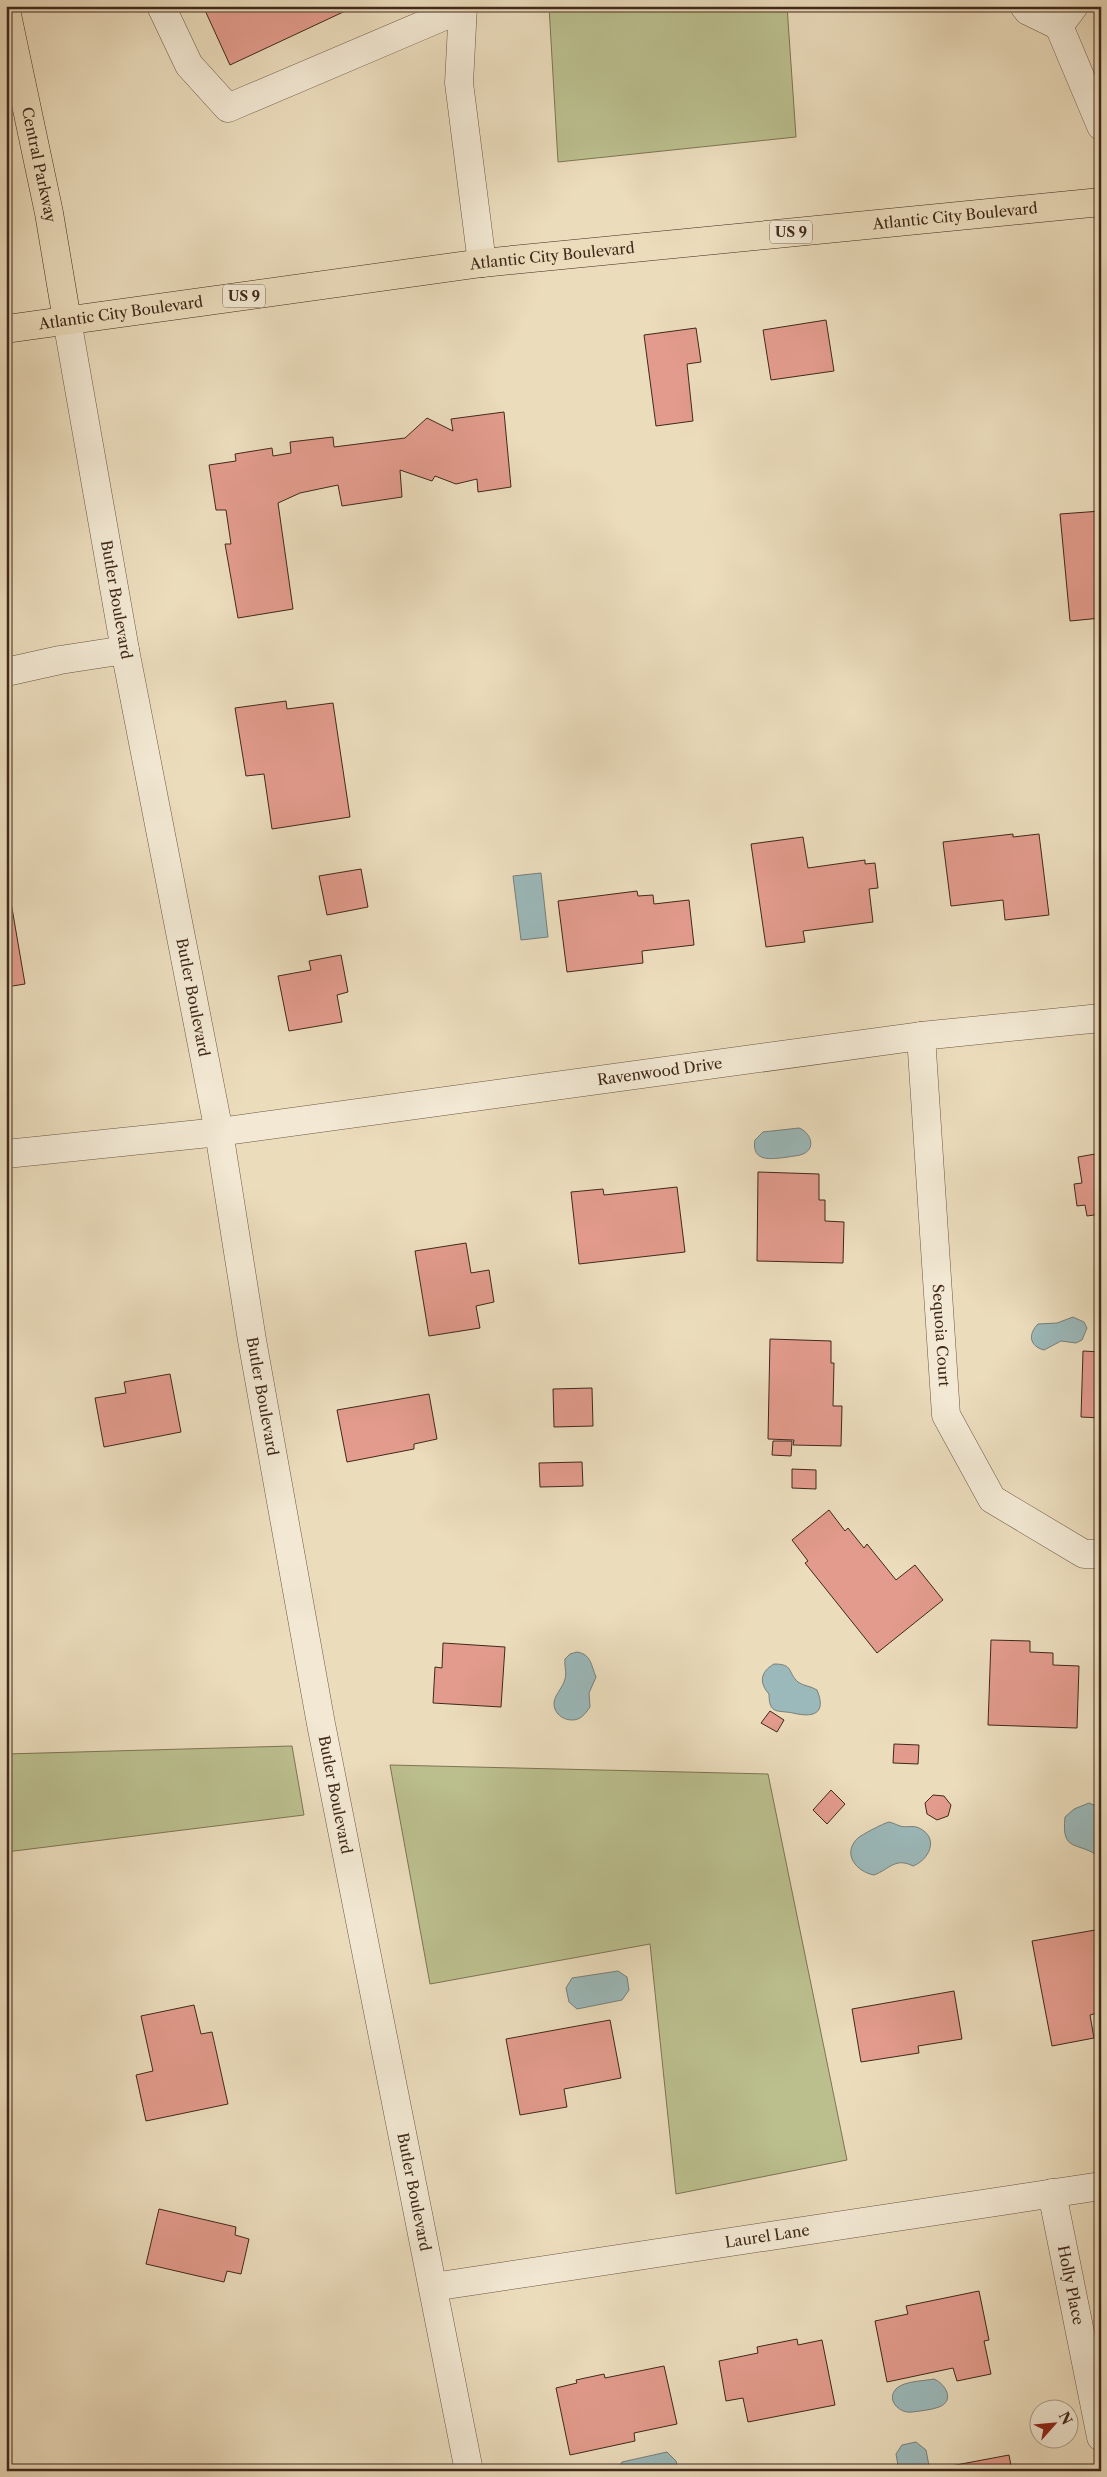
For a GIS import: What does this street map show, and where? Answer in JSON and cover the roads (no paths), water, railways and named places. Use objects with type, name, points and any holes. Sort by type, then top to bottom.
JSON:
[{"type":"main road","name":"Central Parkway","points":[[6,10],[49,213],[66,320]]},
{"type":"main road","name":"Atlantic City Boulevard","points":[[6,329],[482,263],[1101,202]]},
{"type":"street","points":[[161,6],[189,65],[228,108],[463,7],[459,84],[482,263]]},
{"type":"street","points":[[1024,6],[1028,11],[1067,16],[1101,126]]},
{"type":"street","name":"Butler Boulevard","points":[[66,320],[125,650],[219,1132],[254,1349],[321,1724],[469,2471]]},
{"type":"street","points":[[6,672],[60,660],[125,650]]},
{"type":"street","name":"Ravenwood Drive","points":[[6,1154],[219,1132],[921,1036],[1101,1018]]},
{"type":"street","name":"Sequoia Court","points":[[921,1036],[946,1415],[992,1499],[1084,1554],[1101,1554]]},
{"type":"street","name":"Laurel Lane","points":[[433,2286],[1101,2186]]},
{"type":"street","name":"Holly Place","points":[[1052,2192],[1101,2437]]},
{"type":"water","points":[[541,873],[548,937],[521,940],[513,876]]},
{"type":"water","points":[[799,1128],[809,1136],[811,1144],[810,1148],[803,1154],[769,1159],[756,1153],[755,1140],[763,1132]]},
{"type":"water","points":[[1073,1317],[1084,1322],[1087,1328],[1082,1340],[1076,1343],[1061,1341],[1044,1350],[1035,1346],[1032,1336],[1038,1324],[1057,1323]]},
{"type":"water","points":[[582,1653],[588,1658],[596,1677],[589,1693],[590,1707],[580,1718],[570,1720],[558,1714],[554,1704],[565,1679],[565,1659],[570,1654]]},
{"type":"water","points":[[774,1664],[785,1665],[798,1682],[817,1690],[820,1704],[816,1712],[807,1715],[779,1711],[773,1708],[762,1678],[769,1667]]},
{"type":"water","points":[[1089,1803],[1101,1808],[1101,1858],[1073,1845],[1066,1836],[1064,1829],[1065,1817],[1074,1809]]},
{"type":"water","points":[[889,1822],[902,1827],[919,1828],[929,1837],[930,1848],[924,1859],[913,1866],[897,1863],[880,1873],[874,1875],[868,1873],[853,1861],[851,1850],[853,1844],[863,1834]]},
{"type":"water","points":[[618,1971],[627,1977],[629,1990],[622,2000],[577,2009],[569,2002],[566,1988],[572,1978]]},
{"type":"water","points":[[934,2379],[945,2388],[947,2393],[947,2401],[944,2404],[933,2409],[912,2412],[902,2411],[895,2405],[892,2397],[900,2386]]},
{"type":"water","points":[[916,2442],[926,2450],[930,2471],[899,2471],[896,2454],[902,2445]]},
{"type":"water","points":[[667,2452],[676,2461],[679,2471],[616,2471],[622,2462]]}]
